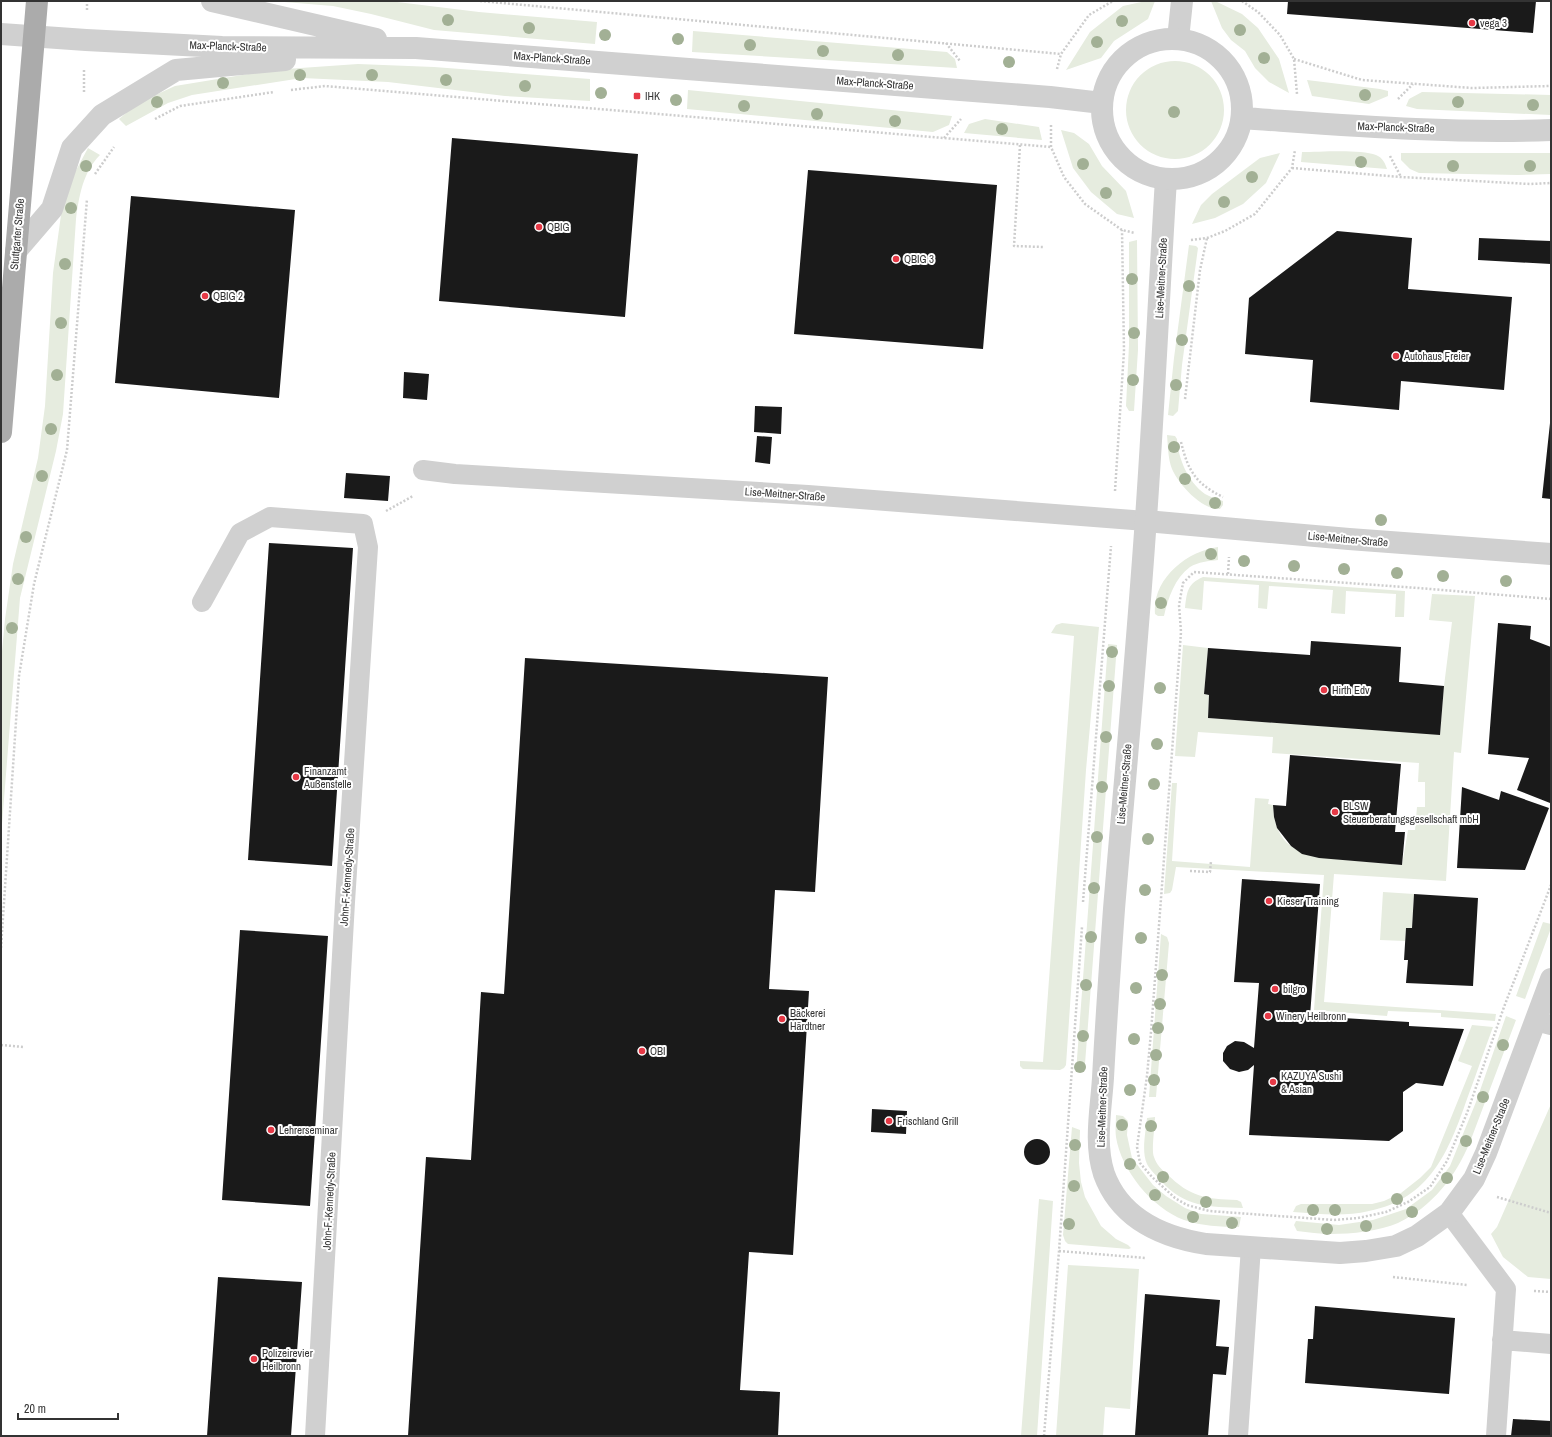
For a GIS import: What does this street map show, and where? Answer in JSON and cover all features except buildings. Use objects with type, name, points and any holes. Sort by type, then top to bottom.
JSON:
[{"type":"main road","name":"Stuttgarter Straße","points":[[1,432],[37,1]]},
{"type":"street","points":[[212,1],[416,48]]},
{"type":"street","points":[[1178,39],[1182,1]]},
{"type":"street","name":"Max-Planck-Straße","points":[[1,34],[222,47],[416,48],[1050,97],[1102,103]]},
{"type":"street","points":[[1178,39],[1200,44],[1219,57],[1229,68],[1233,74],[1241,95],[1242,118],[1236,138],[1224,156],[1207,170],[1188,177],[1166,179],[1140,171],[1119,154],[1105,130],[1102,103],[1110,76],[1127,55],[1151,42],[1178,39]]},
{"type":"street","points":[[16,251],[52,209],[72,148],[102,115],[176,70],[416,48]]},
{"type":"street","name":"Max-Planck-Straße","points":[[1242,118],[1505,132],[1551,130]]},
{"type":"street","name":"Lise-Meitner-Straße","points":[[1166,179],[1146,521],[1110,970],[1099,1142],[1103,1171],[1113,1193],[1127,1211],[1148,1225],[1166,1234],[1186,1241],[1340,1253],[1396,1246],[1417,1236],[1449,1214],[1474,1179],[1543,1023],[1551,979]]},
{"type":"street","name":"Lise-Meitner-Straße","points":[[1146,521],[1551,554]]},
{"type":"lane","name":"Lise-Meitner-Straße","points":[[423,470],[455,474],[808,495],[1146,521]]},
{"type":"lane","points":[[202,602],[240,533],[270,517],[363,524]]},
{"type":"lane","name":"John-F.-Kennedy-Straße","points":[[315,1436],[345,902],[368,547],[363,524]]},
{"type":"lane","points":[[1449,1214],[1506,1289],[1496,1436]]},
{"type":"lane","points":[[1238,1436],[1251,1247]]},
{"type":"lane","points":[[1502,1340],[1551,1344]]},
{"type":"path","points":[[87,1],[83,91],[122,137],[93,178]]},
{"type":"path","points":[[480,1],[1061,54]]},
{"type":"path","points":[[1113,1],[1089,15],[1061,54],[1050,97],[1051,147],[1064,177],[1085,204],[1122,230],[1162,240],[1194,240],[1207,238],[1225,231],[1255,214],[1292,168],[1299,122],[1294,59],[1280,35],[1258,12],[1242,1]]},
{"type":"path","points":[[1294,59],[1362,80],[1472,88],[1551,86]]},
{"type":"path","points":[[285,91],[324,86],[1051,147]]},
{"type":"path","points":[[154,120],[180,106],[277,92]]},
{"type":"path","points":[[1020,145],[1014,246],[1043,247]]},
{"type":"path","points":[[1292,168],[1401,177],[1530,184],[1551,183]]},
{"type":"path","points":[[1,948],[19,676],[34,584],[67,450],[88,192]]},
{"type":"path","points":[[1083,909],[1121,422],[1124,351],[1122,230]]},
{"type":"path","points":[[1184,405],[1200,270],[1207,238]]},
{"type":"path","points":[[1181,437],[1184,456],[1193,475],[1211,492],[1232,502],[1230,529]]},
{"type":"path","points":[[363,524],[414,496],[423,470]]},
{"type":"path","points":[[1551,599],[1194,572],[1183,583],[1179,605],[1181,632],[1151,1032],[1147,1076],[1137,1147],[1140,1162],[1152,1178],[1175,1198],[1187,1205],[1210,1211],[1334,1220],[1358,1218],[1386,1212],[1408,1202],[1430,1187],[1447,1161],[1467,1113],[1504,1007],[1551,885]]},
{"type":"path","points":[[1190,871],[1210,872],[1211,861]]},
{"type":"path","points":[[1044,1436],[1059,1251],[1082,925]]},
{"type":"path","points":[[1,1045],[24,1047]]},
{"type":"path","points":[[1467,1189],[1551,1213]]},
{"type":"shaded area","points":[[272,1],[389,1],[479,12],[597,22],[595,44],[434,30],[333,6]]},
{"type":"shaded area","points":[[1146,1],[1155,1],[1148,19],[1114,41],[1101,58],[1066,70],[1090,32],[1123,6]]},
{"type":"shaded area","points":[[1211,1],[1215,1],[1242,14],[1258,28],[1279,59],[1289,93],[1269,82],[1255,68],[1245,51],[1231,40],[1222,28]]},
{"type":"shaded area","points":[[693,31],[947,52],[955,59],[957,68],[692,52]]},
{"type":"shaded area","points":[[1175,61],[1194,65],[1210,75],[1220,91],[1224,110],[1220,129],[1210,145],[1194,155],[1175,159],[1156,155],[1140,145],[1130,129],[1126,110],[1130,91],[1140,75],[1156,65]]},
{"type":"shaded area","points":[[358,64],[434,67],[590,79],[590,101],[505,96],[388,82],[302,78],[192,95],[168,103],[126,126],[119,119],[138,103],[175,86],[272,70]]},
{"type":"shaded area","points":[[1307,80],[1380,89],[1388,91],[1388,96],[1369,104],[1312,96]]},
{"type":"shaded area","points":[[688,90],[952,116],[949,125],[933,132],[687,109]]},
{"type":"shaded area","points":[[1422,92],[1551,95],[1551,115],[1417,109],[1406,106],[1409,99]]},
{"type":"shaded area","points":[[985,119],[1039,127],[1042,140],[964,133],[969,124]]},
{"type":"shaded area","points":[[1061,130],[1074,133],[1089,144],[1102,166],[1126,191],[1134,218],[1117,214],[1091,192],[1073,168]]},
{"type":"shaded area","points":[[88,148],[100,155],[94,162],[86,177],[79,202],[76,219],[63,414],[56,451],[20,598],[1,837],[1,662],[5,619],[13,564],[38,458],[45,406],[53,273],[61,215],[74,174]]},
{"type":"shaded area","points":[[1351,151],[1369,153],[1382,159],[1387,169],[1301,162],[1302,152]]},
{"type":"shaded area","points":[[1280,153],[1266,183],[1243,204],[1215,218],[1192,224],[1201,205],[1212,194],[1260,158]]},
{"type":"shaded area","points":[[1401,153],[1551,153],[1551,174],[1518,175],[1419,173],[1410,169],[1401,160]]},
{"type":"shaded area","points":[[1137,240],[1138,350],[1134,411],[1129,411],[1126,406],[1129,345],[1129,242]]},
{"type":"shaded area","points":[[1189,245],[1196,246],[1198,248],[1182,365],[1178,411],[1173,416],[1168,415]]},
{"type":"shaded area","points":[[1167,435],[1175,436],[1177,439],[1179,454],[1185,469],[1199,489],[1211,497],[1223,501],[1223,505],[1220,509],[1213,508],[1199,501],[1180,482],[1172,469],[1168,452]]},
{"type":"shaded area","points":[[1218,547],[1218,560],[1207,561],[1190,567],[1176,583],[1164,616],[1158,616],[1155,614],[1159,589],[1165,578],[1184,561],[1195,554]]},
{"type":"shaded area","points":[[1203,577],[1405,591],[1404,617],[1395,617],[1396,594],[1346,591],[1345,614],[1331,613],[1333,590],[1269,586],[1267,609],[1258,608],[1259,585],[1204,581],[1202,610],[1185,608],[1186,597],[1189,589],[1194,583]]},
{"type":"shaded area","points":[[1432,594],[1475,596],[1461,753],[1454,752],[1446,881],[1334,874],[1324,1002],[1496,1014],[1495,1021],[1441,1017],[1441,1013],[1388,1011],[1387,1016],[1314,1010],[1324,875],[1176,867],[1172,890],[1170,893],[1164,894],[1172,783],[1177,783],[1172,861],[1250,867],[1255,798],[1269,799],[1268,804],[1273,805],[1275,821],[1280,833],[1287,843],[1296,849],[1319,857],[1402,865],[1408,830],[1415,830],[1417,807],[1425,807],[1425,782],[1418,782],[1419,763],[1272,753],[1273,737],[1198,732],[1195,757],[1175,756],[1183,645],[1208,648],[1204,694],[1209,695],[1208,718],[1440,734],[1452,622],[1429,620]]},
{"type":"shaded area","points":[[1062,623],[1099,627],[1086,770],[1066,1065],[1060,1070],[1023,1069],[1020,1066],[1020,1061],[1043,1062],[1074,636],[1051,633],[1056,625]]},
{"type":"shaded area","points":[[1108,644],[1117,645],[1085,1064],[1076,1072]]},
{"type":"shaded area","points":[[1383,892],[1414,894],[1412,928],[1406,928],[1405,941],[1380,940]]},
{"type":"shaded area","points":[[1543,922],[1551,924],[1551,928],[1525,999],[1516,996]]},
{"type":"shaded area","points":[[1161,934],[1167,937],[1169,943],[1156,1097],[1149,1097]]},
{"type":"shaded area","points":[[1506,1016],[1516,1020],[1470,1142],[1458,1167],[1442,1189],[1422,1208],[1391,1226],[1365,1232],[1339,1234],[1297,1231],[1294,1225],[1296,1221],[1339,1225],[1373,1220],[1406,1209],[1432,1190],[1450,1166],[1476,1102]]},
{"type":"shaded area","points":[[1472,1025],[1493,1027],[1453,1137],[1434,1170],[1422,1184],[1408,1196],[1390,1205],[1360,1213],[1322,1214],[1293,1212],[1296,1206],[1301,1204],[1372,1204],[1384,1201],[1401,1193],[1431,1167],[1472,1066],[1458,1061]]},
{"type":"shaded area","points":[[1551,1104],[1551,1279],[1528,1277],[1503,1257],[1491,1234],[1497,1227]]},
{"type":"shaded area","points":[[1116,1115],[1123,1116],[1128,1121],[1127,1135],[1132,1158],[1153,1185],[1166,1196],[1185,1208],[1201,1214],[1241,1217],[1239,1227],[1211,1226],[1184,1220],[1161,1207],[1150,1197],[1131,1175],[1119,1150],[1116,1137]]},
{"type":"shaded area","points":[[1155,1117],[1153,1154],[1161,1169],[1175,1182],[1191,1192],[1216,1199],[1237,1200],[1241,1202],[1243,1208],[1208,1206],[1188,1201],[1170,1190],[1161,1181],[1148,1166],[1144,1153],[1147,1118]]},
{"type":"shaded area","points":[[1072,1127],[1080,1130],[1079,1163],[1081,1182],[1085,1197],[1101,1226],[1116,1239],[1128,1245],[1131,1248],[1129,1249],[1068,1244],[1065,1241],[1063,1235]]},
{"type":"shaded area","points":[[1039,1199],[1053,1201],[1037,1436],[1021,1436]]},
{"type":"shaded area","points":[[1068,1265],[1139,1269],[1130,1409],[1105,1407],[1103,1436],[1056,1436]]},
{"type":"place","name":"vega 3","points":[[1472,23]]},
{"type":"place","name":"IHK","points":[[637,96]]},
{"type":"place","name":"QBIG","points":[[539,227]]},
{"type":"place","name":"QBIG 3","points":[[896,259]]},
{"type":"place","name":"QBIG 2","points":[[205,296]]},
{"type":"place","name":"Autohaus Freier","points":[[1396,356]]},
{"type":"place","name":"Hirth Edv","points":[[1324,690]]},
{"type":"place","name":"Finanzamt Außenstelle","points":[[296,777]]},
{"type":"place","name":"BLSW Steuerberatungsgesellschaft mbH","points":[[1335,812]]},
{"type":"place","name":"Kieser Training","points":[[1269,901]]},
{"type":"place","name":"bilgro","points":[[1275,989]]},
{"type":"place","name":"Winery Heilbronn","points":[[1268,1016]]},
{"type":"place","name":"Bäckerei Härdtner","points":[[782,1019]]},
{"type":"place","name":"OBI","points":[[642,1051]]},
{"type":"place","name":"KAZUYA Sushi & Asian","points":[[1273,1082]]},
{"type":"place","name":"Frischland Grill","points":[[889,1121]]},
{"type":"place","name":"Lehrerseminar","points":[[271,1130]]},
{"type":"place","name":"Polizeirevier Heilbronn","points":[[254,1359]]}]
